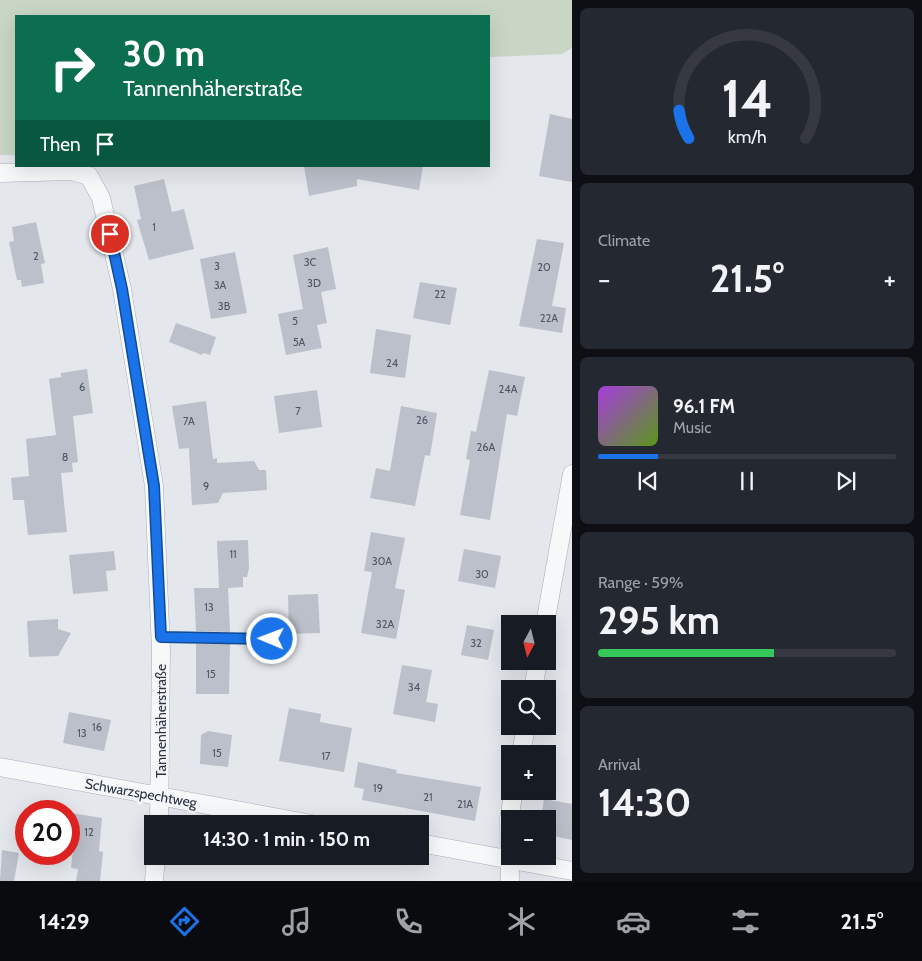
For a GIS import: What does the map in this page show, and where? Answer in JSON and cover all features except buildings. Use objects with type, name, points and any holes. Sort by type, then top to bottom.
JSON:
[{"type":"street","points":[[0,172],[94,171]]},
{"type":"street","name":"Tannenhäherstraße","points":[[94,171],[122,289],[154,486],[161,637],[161,796],[159,815]]},
{"type":"street","points":[[547,615],[572,474]]},
{"type":"street","name":"Schwarzspechtweg","points":[[0,767],[263,815]]},
{"type":"street","points":[[429,845],[501,858]]},
{"type":"street","points":[[154,881],[155,865]]},
{"type":"street","points":[[509,865],[510,881]]},
{"type":"street","points":[[540,865],[572,871]]},
{"type":"lane","points":[[161,637],[272,639]]},
{"type":"green space","points":[[0,0],[572,0],[572,48],[562,54],[490,57],[490,15],[15,15],[15,155],[0,155]]},
{"type":"route","points":[[110,234],[122,289],[154,486],[161,637],[272,639]]}]
